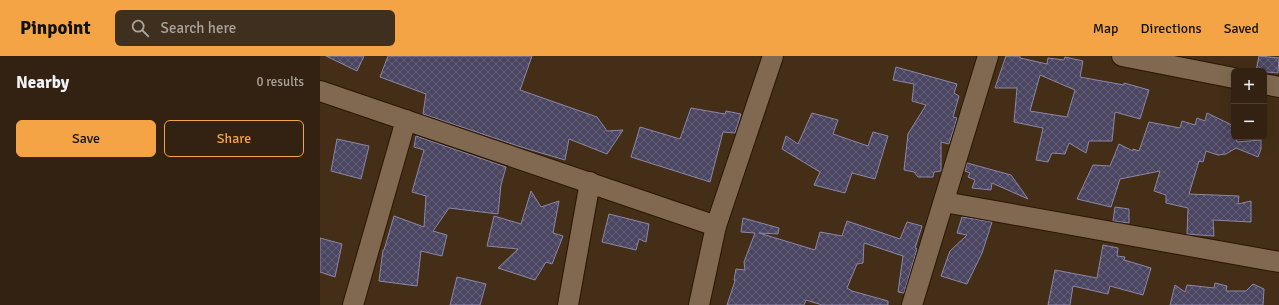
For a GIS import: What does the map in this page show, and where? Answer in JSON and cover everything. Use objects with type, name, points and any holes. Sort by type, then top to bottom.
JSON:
[{"type":"street","points":[[698,305],[716,226],[773,56]]},
{"type":"street","points":[[912,305],[988,56]]},
{"type":"street","points":[[1122,56],[1231,77]]},
{"type":"street","points":[[1267,85],[1279,87]]},
{"type":"street","points":[[320,91],[716,226]]},
{"type":"street","points":[[353,305],[406,120]]},
{"type":"street","points":[[568,305],[590,182]]},
{"type":"street","points":[[944,202],[1279,262]]},
{"type":"building","points":[[326,56],[364,56],[357,71]]},
{"type":"building","points":[[388,56],[532,56],[520,90],[597,117],[607,131],[623,130],[607,154],[569,139],[565,160],[521,147],[423,114],[426,94],[380,77]]},
{"type":"building","points":[[1006,56],[1020,56],[1020,58],[1047,64],[1048,58],[1064,60],[1065,57],[1083,61],[1080,77],[1124,85],[1124,83],[1149,90],[1140,119],[1115,112],[1112,141],[1089,141],[1086,153],[1069,143],[1065,154],[1052,153],[1048,162],[1036,160],[1043,128],[1014,122],[1017,88],[995,88]],"holes":[[[1040,75],[1075,90],[1067,117],[1030,111]]]},
{"type":"building","points":[[1259,56],[1279,58],[1278,73],[1267,72],[1267,68],[1257,68]]},
{"type":"building","points":[[896,67],[957,84],[954,93],[959,96],[953,117],[957,118],[949,144],[941,142],[941,171],[934,172],[933,177],[918,177],[914,172],[904,170],[908,134],[926,105],[912,101],[914,84],[893,80]]},
{"type":"building","points":[[691,108],[725,114],[726,111],[741,114],[735,133],[723,132],[710,182],[631,157],[640,127],[680,139]]},
{"type":"building","points":[[812,113],[838,120],[833,134],[868,146],[873,132],[888,136],[875,179],[852,173],[845,193],[814,185],[820,172],[782,149],[786,136],[798,144]]},
{"type":"building","points":[[1207,113],[1231,125],[1231,140],[1237,140],[1237,142],[1261,140],[1261,149],[1258,157],[1236,148],[1226,154],[1218,155],[1206,151],[1203,162],[1199,161],[1189,194],[1239,196],[1238,204],[1251,201],[1251,222],[1213,220],[1214,236],[1187,234],[1188,208],[1166,203],[1166,195],[1154,191],[1160,171],[1120,179],[1111,207],[1077,199],[1093,165],[1110,166],[1119,144],[1133,151],[1133,149],[1139,151],[1149,122],[1180,128],[1182,121],[1195,125],[1197,118],[1205,121]]},
{"type":"building","points":[[416,136],[506,167],[501,185],[498,214],[449,208],[433,231],[447,235],[442,256],[421,251],[417,286],[379,281],[383,250],[394,216],[424,227],[426,196],[412,192],[424,150],[414,147]]},
{"type":"building","points":[[337,139],[369,146],[361,179],[331,171]]},
{"type":"building","points":[[967,163],[1011,175],[1028,199],[992,183],[991,190],[972,188],[975,180],[968,177],[970,173],[965,171]]},
{"type":"building","points":[[531,191],[541,207],[559,201],[553,233],[563,236],[552,264],[546,262],[535,280],[498,268],[518,249],[487,246],[494,216],[521,224]]},
{"type":"building","points":[[1115,207],[1129,209],[1129,223],[1113,221]]},
{"type":"building","points":[[609,214],[649,224],[646,242],[639,239],[636,250],[602,242]]},
{"type":"building","points":[[962,217],[992,222],[982,253],[967,284],[941,276],[950,251],[967,235],[957,233]]},
{"type":"building","points":[[743,218],[779,228],[778,234],[759,233],[815,250],[820,232],[842,236],[847,221],[900,239],[907,222],[922,226],[904,293],[898,292],[903,256],[864,243],[863,263],[857,264],[847,288],[852,291],[888,301],[888,305],[822,305],[806,300],[804,305],[727,305],[735,281],[736,269],[745,270],[744,262],[755,233],[741,232]]},
{"type":"building","points":[[320,238],[342,244],[335,277],[320,272]]},
{"type":"building","points":[[1103,245],[1118,248],[1117,256],[1125,257],[1124,260],[1151,268],[1143,295],[1110,286],[1108,294],[1073,286],[1070,305],[1048,305],[1055,270],[1097,278]]},
{"type":"building","points":[[457,277],[486,284],[480,305],[450,305]]},
{"type":"building","points":[[1215,283],[1227,286],[1226,291],[1246,291],[1253,284],[1264,289],[1263,305],[1170,305],[1175,285],[1185,292],[1187,285],[1214,288]]}]
